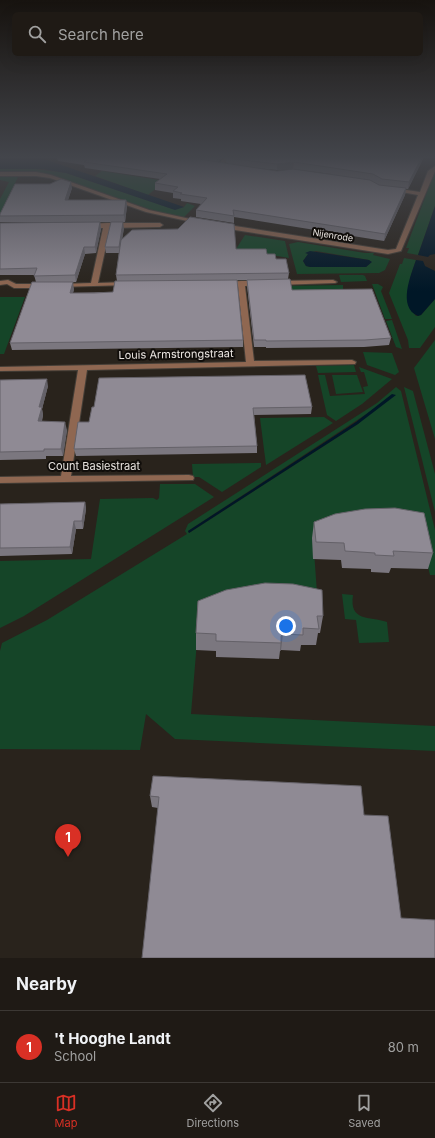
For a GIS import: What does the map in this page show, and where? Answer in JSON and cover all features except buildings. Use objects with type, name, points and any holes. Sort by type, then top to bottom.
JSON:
[{"type":"street","points":[[123,202],[160,214],[207,223]]},
{"type":"street","name":"Nijenrode","points":[[214,224],[393,252],[399,250],[419,202]]},
{"type":"street","points":[[94,285],[107,225]]},
{"type":"street","points":[[82,226],[160,225]]},
{"type":"street","points":[[0,283],[8,282],[14,286],[133,284]]},
{"type":"street","points":[[218,284],[333,282]]},
{"type":"street","points":[[241,284],[250,364]]},
{"type":"street","name":"Louis Armstrongstraat","points":[[0,369],[352,362]]},
{"type":"street","points":[[66,478],[84,367]]},
{"type":"street","name":"Count Basiestraat","points":[[0,480],[66,478],[189,478]]},
{"type":"green space","points":[[0,202],[6,202],[0,214]]},
{"type":"green space","points":[[128,202],[151,202],[173,209],[184,207],[187,203],[195,206],[184,217],[155,211]]},
{"type":"green space","points":[[423,202],[435,202],[435,206],[418,255],[407,253],[409,248],[406,248]]},
{"type":"green space","points":[[245,235],[285,241],[289,258],[236,249]]},
{"type":"green space","points":[[298,242],[365,253],[374,253],[373,255],[390,259],[385,270],[379,273],[297,274],[289,244]],"holes":[[[316,251],[369,260],[371,262],[366,267],[310,267],[306,266],[303,261],[309,253]]]},
{"type":"green space","points":[[404,258],[416,260],[408,288],[408,296],[409,303],[416,316],[421,315],[435,299],[435,327],[420,348],[409,348],[408,340],[389,293],[400,264],[402,264]]},
{"type":"green space","points":[[339,275],[363,275],[367,281],[341,282]]},
{"type":"green space","points":[[372,284],[378,284],[383,287],[381,291],[392,319],[385,319]]},
{"type":"green space","points":[[343,285],[343,290],[277,291],[274,286]]},
{"type":"green space","points":[[0,297],[25,297],[4,354],[0,354]]},
{"type":"green space","points":[[392,320],[402,349],[396,347],[386,321]]},
{"type":"green space","points":[[435,340],[435,439],[414,368]]},
{"type":"green space","points":[[363,352],[392,353],[399,372],[395,375],[367,365]]},
{"type":"green space","points":[[354,365],[356,372],[318,373],[316,366]]},
{"type":"green space","points":[[359,367],[392,379],[362,404],[336,421],[327,415],[318,375],[325,375],[330,396],[365,394],[363,387],[368,386],[364,372],[361,372]]},
{"type":"green space","points":[[332,375],[357,375],[363,392],[336,394]]},
{"type":"green space","points":[[396,387],[401,391],[435,530],[435,575],[430,575],[419,530],[313,537],[318,607],[199,617],[191,714],[435,726],[435,751],[175,739],[146,714],[140,750],[0,749],[0,651],[2,643],[47,620],[187,534],[185,531],[188,524],[377,403]],"holes":[[[374,409],[358,424],[189,533],[188,531]]]},
{"type":"green space","points":[[404,387],[413,391],[435,474],[435,512]]},
{"type":"green space","points":[[324,417],[333,423],[266,465],[260,418]]},
{"type":"green space","points":[[261,463],[261,467],[222,492],[199,477],[193,477],[192,464]]},
{"type":"green space","points":[[160,484],[195,484],[214,497],[24,616],[0,628],[0,561],[91,559],[100,499],[153,498],[157,500],[159,498]]},
{"type":"green space","points":[[342,594],[353,595],[354,610],[357,614],[367,618],[387,622],[389,642],[359,643],[356,620],[345,619]]},
{"type":"water","points":[[151,202],[169,202],[184,207],[175,210]]},
{"type":"water","points":[[435,206],[435,254],[428,257],[418,255]]},
{"type":"water","points":[[310,251],[369,260],[372,262],[366,267],[310,267],[306,266],[303,261],[308,254],[305,253]]},
{"type":"water","points":[[416,260],[423,261],[425,266],[435,271],[435,299],[421,315],[418,316],[412,312],[408,306],[407,298],[407,290]]},
{"type":"water","points":[[392,394],[396,395],[358,424],[189,533],[188,531],[356,422]]},
{"type":"place","name":"'t Hooghe Landt","points":[[68,857]]}]
